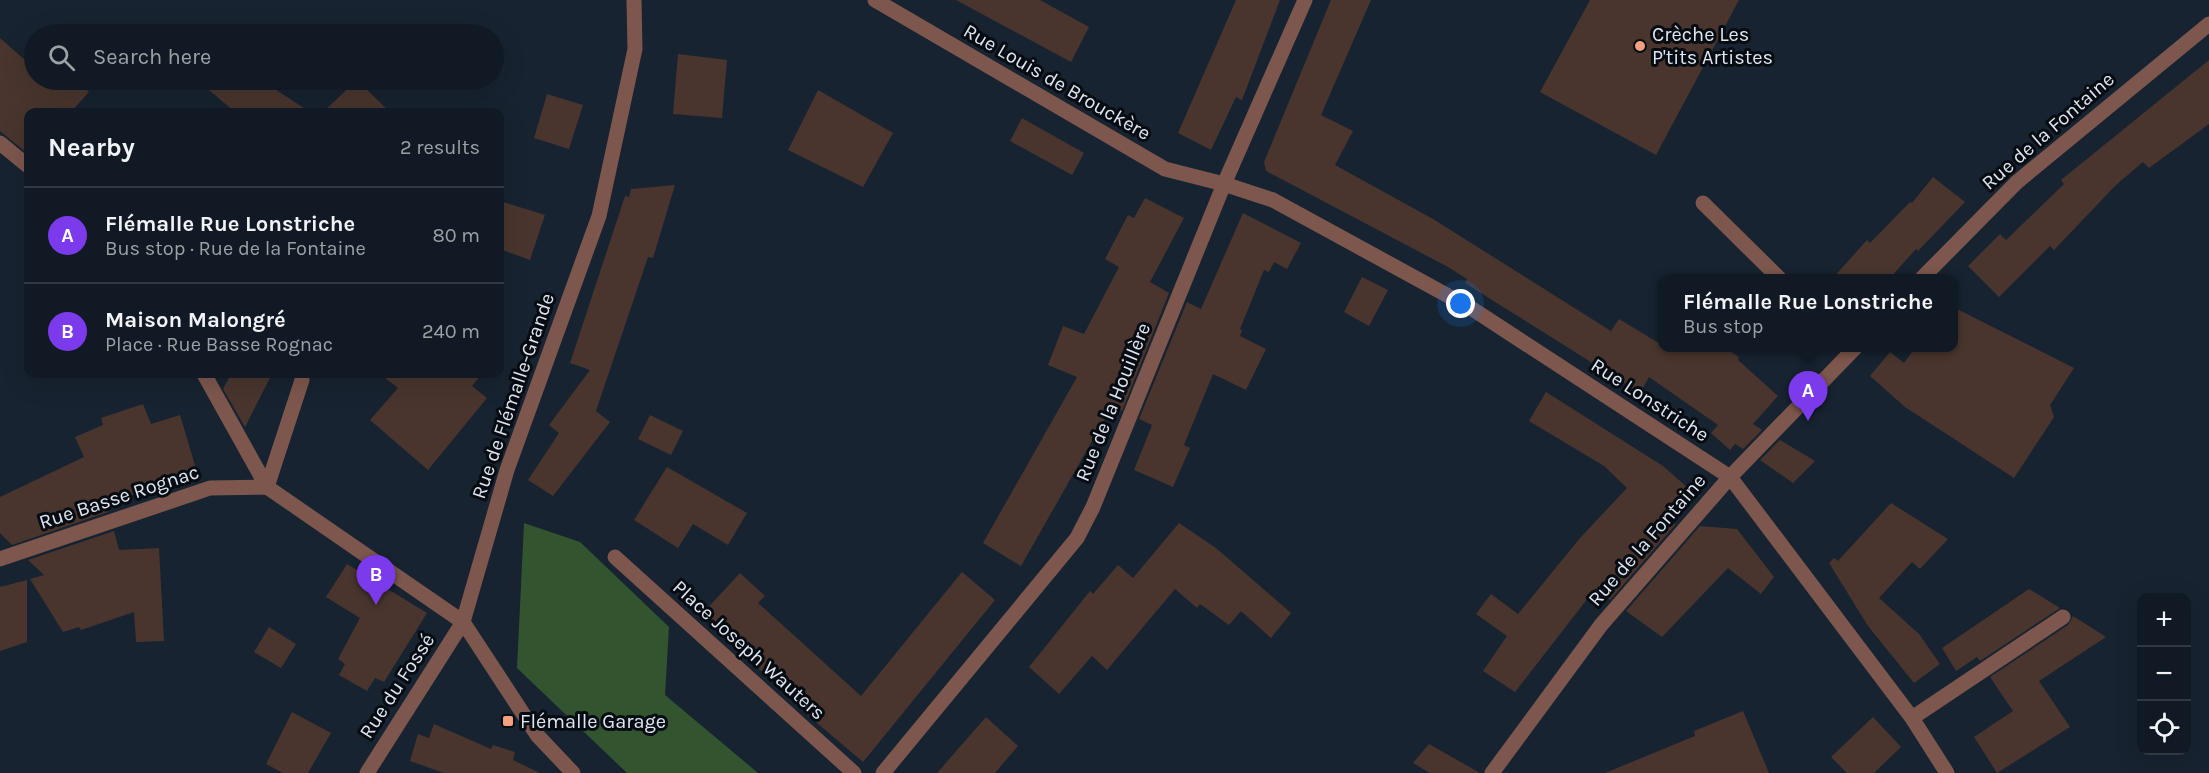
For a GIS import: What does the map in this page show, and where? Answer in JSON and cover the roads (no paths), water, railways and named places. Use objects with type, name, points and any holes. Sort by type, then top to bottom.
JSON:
[{"type":"street","name":"Rue de Flémalle-Grande","points":[[463,622],[507,470],[599,216],[635,50],[634,0]]},
{"type":"street","name":"Rue Louis de Brouckère","points":[[875,0],[1166,169],[1224,184]]},
{"type":"street","name":"Rue de la Houillère","points":[[883,773],[1077,538],[1093,507],[1224,184],[1305,0]]},
{"type":"street","name":"Rue de la Fontaine","points":[[1927,274],[2017,182],[2209,24]]},
{"type":"street","points":[[0,143],[24,163]]},
{"type":"street","name":"Rue Lonstriche","points":[[1224,184],[1273,200],[1474,310],[1730,477],[1912,718],[1947,773]]},
{"type":"street","points":[[1703,202],[1774,274]]},
{"type":"street","name":"Rue de la Fontaine","points":[[1492,773],[1600,625],[1730,477],[1849,352]]},
{"type":"street","points":[[206,378],[267,487],[463,622],[537,735],[573,773]]},
{"type":"street","points":[[267,487],[302,380]]},
{"type":"street","name":"Rue Basse Rognac","points":[[0,559],[210,488],[267,487]]},
{"type":"street","name":"Place Joseph Wauters","points":[[615,557],[854,773]]},
{"type":"street","points":[[1912,718],[2063,617]]},
{"type":"street","name":"Rue du Fossé","points":[[367,773],[463,622]]},
{"type":"place","name":"Crèche Les P'tits Artistes","points":[[1640,46]]},
{"type":"place","name":"Flémalle Rue Lonstriche","points":[[1808,421]]},
{"type":"place","name":"Maison Malongré","points":[[376,605]]},
{"type":"place","name":"Flémalle Garage","points":[[508,721]]}]
